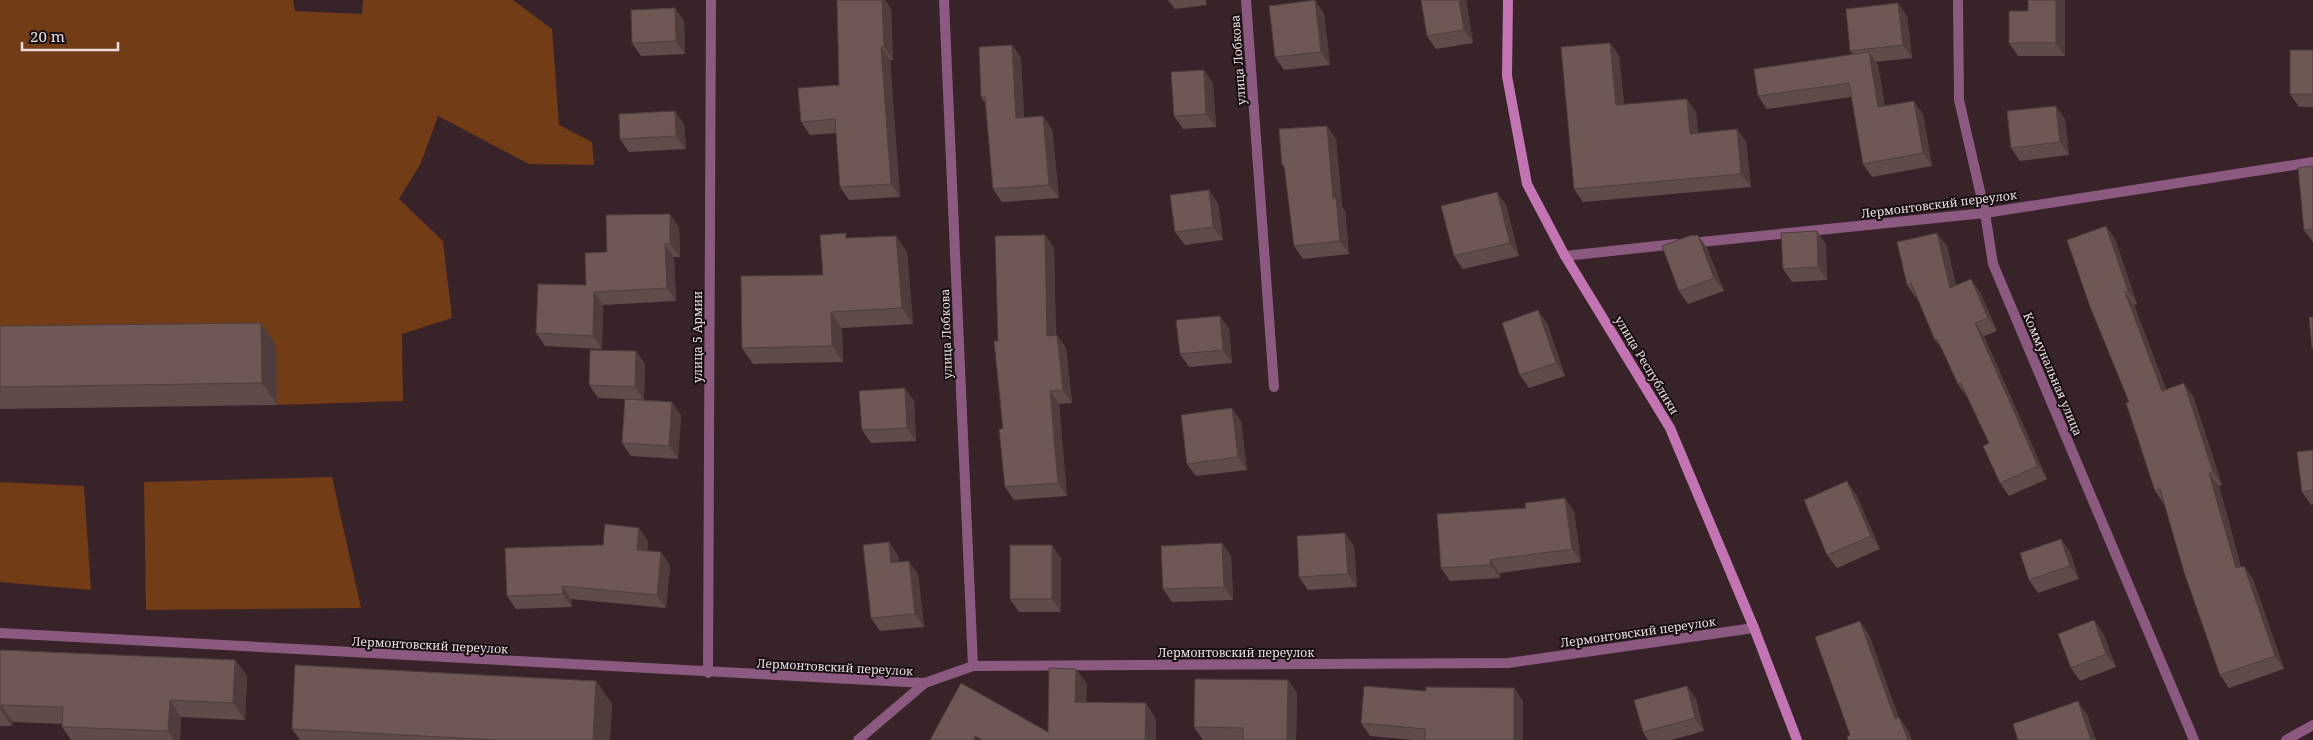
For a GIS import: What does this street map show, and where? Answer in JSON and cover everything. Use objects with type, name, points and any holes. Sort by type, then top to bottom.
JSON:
[{"type":"main road","name":"улица Республики","points":[[1508,0],[1507,76],[1527,184],[1565,256],[1670,428],[1754,628],[1797,740]]},
{"type":"street","name":"улица 5 Армии","points":[[708,673],[710,0]]},
{"type":"street","name":"улица Лобкова","points":[[944,0],[973,666]]},
{"type":"street","name":"улица Лобкова","points":[[1246,0],[1274,388]]},
{"type":"street","name":"Коммунальная улица","points":[[1958,0],[1959,100],[1985,212],[1992,264],[2194,740]]},
{"type":"street","name":"Лермонтовский переулок","points":[[1565,256],[1985,212],[2313,162]]},
{"type":"street","name":"Лермонтовский переулок","points":[[0,633],[708,673],[925,683],[973,666],[1508,663],[1754,628]]},
{"type":"street","points":[[858,740],[925,683]]},
{"type":"street","points":[[2286,740],[2313,725]]},
{"type":"shaded area","points":[[0,0],[293,0],[295,11],[362,14],[363,0],[513,0],[552,29],[559,125],[592,142],[594,165],[529,164],[438,116],[421,163],[399,199],[443,241],[452,318],[402,334],[403,401],[277,405],[276,345],[0,384]]},
{"type":"shaded area","points":[[332,477],[361,608],[146,610],[144,482]]},
{"type":"shaded area","points":[[0,482],[84,486],[91,590],[0,582]]},
{"type":"building","points":[[837,0],[882,0],[884,47],[881,47],[891,184],[840,187],[835,119],[801,122],[798,88],[839,85]]},
{"type":"building","points":[[1315,0],[1321,52],[1275,57],[1269,6]]},
{"type":"building","points":[[1421,0],[1459,0],[1464,30],[1427,36]]},
{"type":"building","points":[[2028,0],[2056,0],[2056,43],[2009,43],[2009,11],[2028,11]]},
{"type":"building","points":[[1898,3],[1903,45],[1850,51],[1846,9]]},
{"type":"building","points":[[675,8],[676,41],[632,43],[631,10]]},
{"type":"building","points":[[1610,43],[1616,105],[1687,99],[1690,134],[1737,129],[1741,174],[1574,189],[1561,47]]},
{"type":"building","points":[[1012,45],[1016,118],[1043,116],[1049,185],[993,189],[985,97],[981,97],[979,47]]},
{"type":"building","points":[[2290,50],[2313,50],[2313,94],[2290,94]]},
{"type":"building","points":[[1869,52],[1878,107],[1914,101],[1923,153],[1863,164],[1849,83],[1758,96],[1754,69]]},
{"type":"building","points":[[1204,70],[1206,114],[1174,116],[1171,72]]},
{"type":"building","points":[[2056,106],[2060,142],[2011,148],[2007,111]]},
{"type":"building","points":[[675,111],[676,136],[620,139],[619,114]]},
{"type":"building","points":[[1327,126],[1333,198],[1336,198],[1340,241],[1294,246],[1284,165],[1282,165],[1279,129]]},
{"type":"building","points":[[2313,166],[2313,229],[2304,230],[2298,168]]},
{"type":"building","points":[[1209,190],[1213,227],[1175,232],[1170,195]]},
{"type":"building","points":[[1497,192],[1510,243],[1454,256],[1441,206]]},
{"type":"building","points":[[670,214],[670,244],[665,244],[667,288],[594,292],[593,336],[536,333],[538,284],[586,285],[585,253],[607,252],[606,215]]},
{"type":"building","points":[[2106,226],[2128,291],[2125,292],[2162,391],[2184,383],[2213,472],[2209,473],[2236,568],[2244,566],[2275,656],[2220,675],[2184,572],[2160,489],[2155,491],[2126,403],[2129,402],[2089,304],[2067,240]]},
{"type":"building","points":[[1817,231],[1818,267],[1783,269],[1781,233]]},
{"type":"building","points":[[846,233],[846,238],[896,236],[902,308],[831,312],[832,346],[742,348],[741,276],[823,275],[820,235]]},
{"type":"building","points":[[1937,233],[1950,288],[1971,279],[1988,318],[1975,323],[2038,466],[2000,483],[1983,446],[1989,443],[1961,383],[1958,384],[1937,339],[1935,340],[1911,283],[1907,285],[1897,242]]},
{"type":"building","points":[[1045,235],[1047,336],[1057,335],[1063,390],[1050,391],[1058,483],[1005,487],[999,429],[1003,429],[994,341],[998,341],[995,236]]},
{"type":"building","points":[[1698,235],[1714,278],[1679,291],[1662,246],[1689,236]]},
{"type":"building","points":[[1538,310],[1556,363],[1520,375],[1502,323]]},
{"type":"building","points":[[1220,316],[1223,350],[1180,354],[1176,320]]},
{"type":"building","points":[[2309,317],[2313,317],[2313,349],[2312,349]]},
{"type":"building","points":[[261,323],[262,383],[0,387],[0,326]]},
{"type":"building","points":[[590,350],[636,351],[635,387],[589,385]]},
{"type":"building","points":[[905,388],[907,428],[862,430],[859,391]]},
{"type":"building","points":[[625,399],[672,402],[669,446],[622,443]]},
{"type":"building","points":[[1232,408],[1238,457],[1187,464],[1181,415]]},
{"type":"building","points":[[2313,450],[2313,490],[2302,492],[2297,452]]},
{"type":"building","points":[[1847,481],[1871,536],[1827,555],[1804,500]]},
{"type":"building","points":[[1565,498],[1572,549],[1490,560],[1491,565],[1441,568],[1437,514],[1526,508],[1525,503]]},
{"type":"building","points":[[605,524],[639,528],[637,550],[661,552],[657,595],[562,586],[563,594],[507,596],[505,548],[603,545]]},
{"type":"building","points":[[1345,533],[1348,574],[1299,577],[1297,536]]},
{"type":"building","points":[[2061,539],[2070,566],[2029,580],[2020,553]]},
{"type":"building","points":[[889,542],[891,563],[909,561],[915,614],[871,618],[863,545]]},
{"type":"building","points":[[1222,543],[1224,587],[1163,589],[1161,546]]},
{"type":"building","points":[[1010,545],[1052,545],[1052,599],[1010,599]]},
{"type":"building","points":[[2094,620],[2106,654],[2071,668],[2058,634]]},
{"type":"building","points":[[1860,621],[1895,719],[1899,717],[1908,740],[1848,740],[1847,737],[1850,735],[1815,637]]},
{"type":"building","points":[[0,650],[235,660],[233,703],[170,700],[168,731],[62,727],[63,707],[1,705],[0,710]]},
{"type":"building","points":[[295,665],[596,681],[593,740],[497,740],[292,729]]},
{"type":"building","points":[[1049,668],[1076,669],[1075,702],[1146,703],[1145,740],[982,740],[975,736],[973,740],[930,740],[961,683],[1048,732]]},
{"type":"building","points":[[1195,679],[1288,680],[1287,740],[1243,740],[1243,728],[1194,727]]},
{"type":"building","points":[[1364,686],[1426,691],[1426,687],[1514,688],[1514,740],[1425,740],[1425,729],[1361,723]]},
{"type":"building","points":[[1687,686],[1695,718],[1643,732],[1634,700]]},
{"type":"building","points":[[2078,701],[2091,740],[2018,740],[2013,724]]}]
